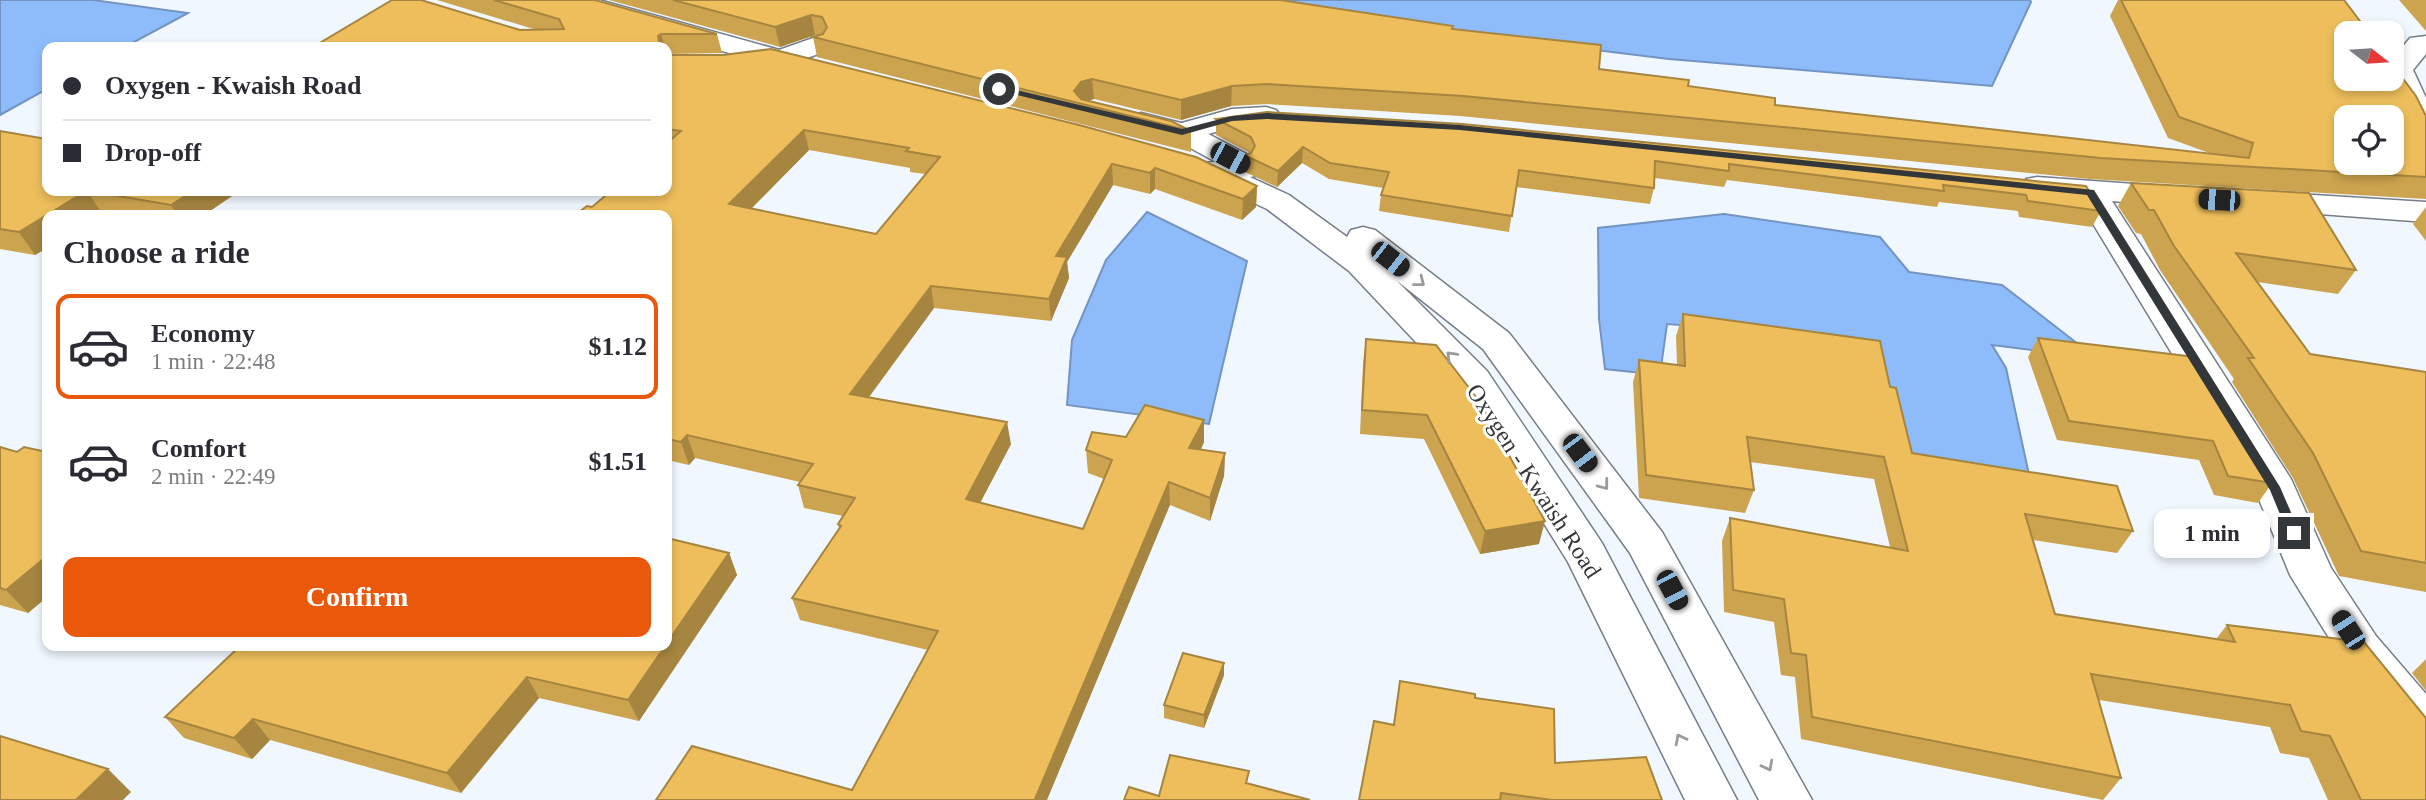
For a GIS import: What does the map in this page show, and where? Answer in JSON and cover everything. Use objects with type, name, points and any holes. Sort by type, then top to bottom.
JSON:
[{"type":"main road","points":[[570,0],[781,59]]},
{"type":"main road","points":[[653,0],[831,57],[711,65],[672,64]]},
{"type":"main road","points":[[2404,58],[2420,44],[2426,44]]},
{"type":"main road","points":[[2404,85],[2426,131]]},
{"type":"main road","points":[[1182,132],[1232,118],[1294,118]]},
{"type":"main road","name":"Oxygen - Kwaish Road","points":[[1711,800],[1587,555],[1474,380],[1361,264],[1278,202],[1116,130],[1182,132],[1326,209],[1496,341],[1647,543],[1786,800]]},
{"type":"main road","points":[[2008,183],[2090,192],[2426,212]]},
{"type":"main road","points":[[2090,192],[2276,490],[2312,575],[2360,649],[2426,729]]},
{"type":"water","points":[[0,0],[93,0],[188,13],[134,42],[42,42],[42,92],[0,115]]},
{"type":"water","points":[[1275,0],[2031,2],[1992,86],[1669,59],[1398,26]]},
{"type":"water","points":[[1147,212],[1247,261],[1209,424],[1067,405],[1072,340],[1106,260]]},
{"type":"water","points":[[1724,214],[1880,237],[1909,272],[2002,285],[2096,358],[1992,345],[2006,368],[2031,484],[1918,473],[1792,333],[1667,324],[1660,375],[1605,369],[1599,319],[1598,228]]},
{"type":"building","points":[[392,0],[421,0],[520,30],[564,29],[559,19],[494,0],[595,0],[717,34],[661,34],[658,36],[659,42],[321,42]]},
{"type":"building","points":[[673,0],[1280,0],[1453,26],[1452,29],[1601,45],[1599,69],[1689,80],[1688,86],[1775,98],[1775,105],[2249,158],[2253,143],[2179,117],[2121,0],[2344,0],[2360,21],[2334,21],[2334,91],[2404,91],[2404,80],[2426,116],[2426,177],[2392,175],[2404,175],[2404,105],[2334,105],[2334,172],[2101,158],[1463,96],[1267,84],[1232,86],[1181,100],[1092,79],[1081,82],[1074,91],[1081,99],[1171,121],[1191,131],[813,37],[823,34],[827,27],[822,17],[811,15],[775,27]]},
{"type":"building","points":[[771,49],[1079,125],[1196,157],[1257,186],[1243,199],[1155,168],[1150,173],[1112,164],[1056,256],[1067,257],[1049,299],[931,286],[850,394],[1007,422],[966,499],[1083,529],[1112,460],[1086,450],[1092,432],[1126,437],[1145,405],[1204,420],[1189,448],[1225,453],[1210,498],[1169,482],[1035,799],[1039,800],[656,800],[692,746],[852,790],[938,631],[792,598],[841,526],[838,524],[855,498],[798,485],[813,464],[687,435],[681,442],[672,440],[672,210],[582,210],[587,206],[592,207],[605,196],[672,196],[672,139],[681,131],[672,130],[672,55],[723,55]],"holes":[[[804,130],[909,148],[906,151],[940,157],[876,234],[729,204]]]},
{"type":"building","points":[[1267,112],[1462,124],[2086,186],[2101,211],[2028,201],[2026,195],[1943,185],[1944,191],[1729,164],[1729,171],[1655,161],[1654,188],[1519,170],[1512,216],[1381,195],[1389,172],[1330,163],[1303,147],[1278,171],[1244,155],[1251,153],[1255,146],[1251,137],[1216,119]]},
{"type":"building","points":[[0,131],[42,138],[42,196],[78,196],[55,210],[42,210],[42,218],[19,232],[0,229]]},
{"type":"building","points":[[2131,183],[2309,193],[2356,270],[2236,253],[2310,354],[2426,372],[2426,563],[2361,551],[2313,453],[2248,358],[2254,358],[2174,246],[2154,210],[2149,210]]},
{"type":"building","points":[[118,196],[185,196],[171,205]]},
{"type":"building","points":[[1683,314],[1880,341],[1890,387],[1896,388],[1912,453],[2117,486],[2133,531],[2025,514],[2055,614],[2235,642],[2227,625],[2364,642],[2426,718],[2426,800],[2361,800],[2330,736],[2301,731],[2290,705],[2091,674],[2121,778],[1812,717],[1806,655],[1791,653],[1784,599],[1733,590],[1730,518],[1908,551],[1884,457],[1747,437],[1754,490],[1646,475],[1639,360],[1685,366]]},
{"type":"building","points":[[2038,338],[2195,357],[2272,483],[2228,476],[2213,441],[2069,421]]},
{"type":"building","points":[[1366,339],[1436,345],[1480,402],[1545,521],[1485,531],[1427,415],[1362,410]]},
{"type":"building","points":[[0,447],[17,452],[24,447],[42,451],[42,560],[6,590],[0,588]]},
{"type":"building","points":[[672,539],[729,553],[672,636]]},
{"type":"building","points":[[235,651],[662,651],[628,700],[527,677],[447,773],[253,719],[234,738],[165,717]]},
{"type":"building","points":[[1183,653],[1224,663],[1204,715],[1164,705]]},
{"type":"building","points":[[1400,681],[1475,694],[1475,698],[1554,709],[1555,763],[1646,757],[1662,800],[1552,800],[1501,793],[1500,800],[1359,800],[1374,721],[1394,725]]},
{"type":"building","points":[[0,736],[108,769],[76,800],[0,800]]},
{"type":"building","points":[[1170,755],[1249,771],[1246,783],[1310,800],[1124,800],[1129,787],[1159,796]]},
{"type":"route","points":[[999,89],[1182,132],[1232,118],[1267,116],[1460,128],[1742,154],[2090,192],[2276,490],[2294,533]]}]
